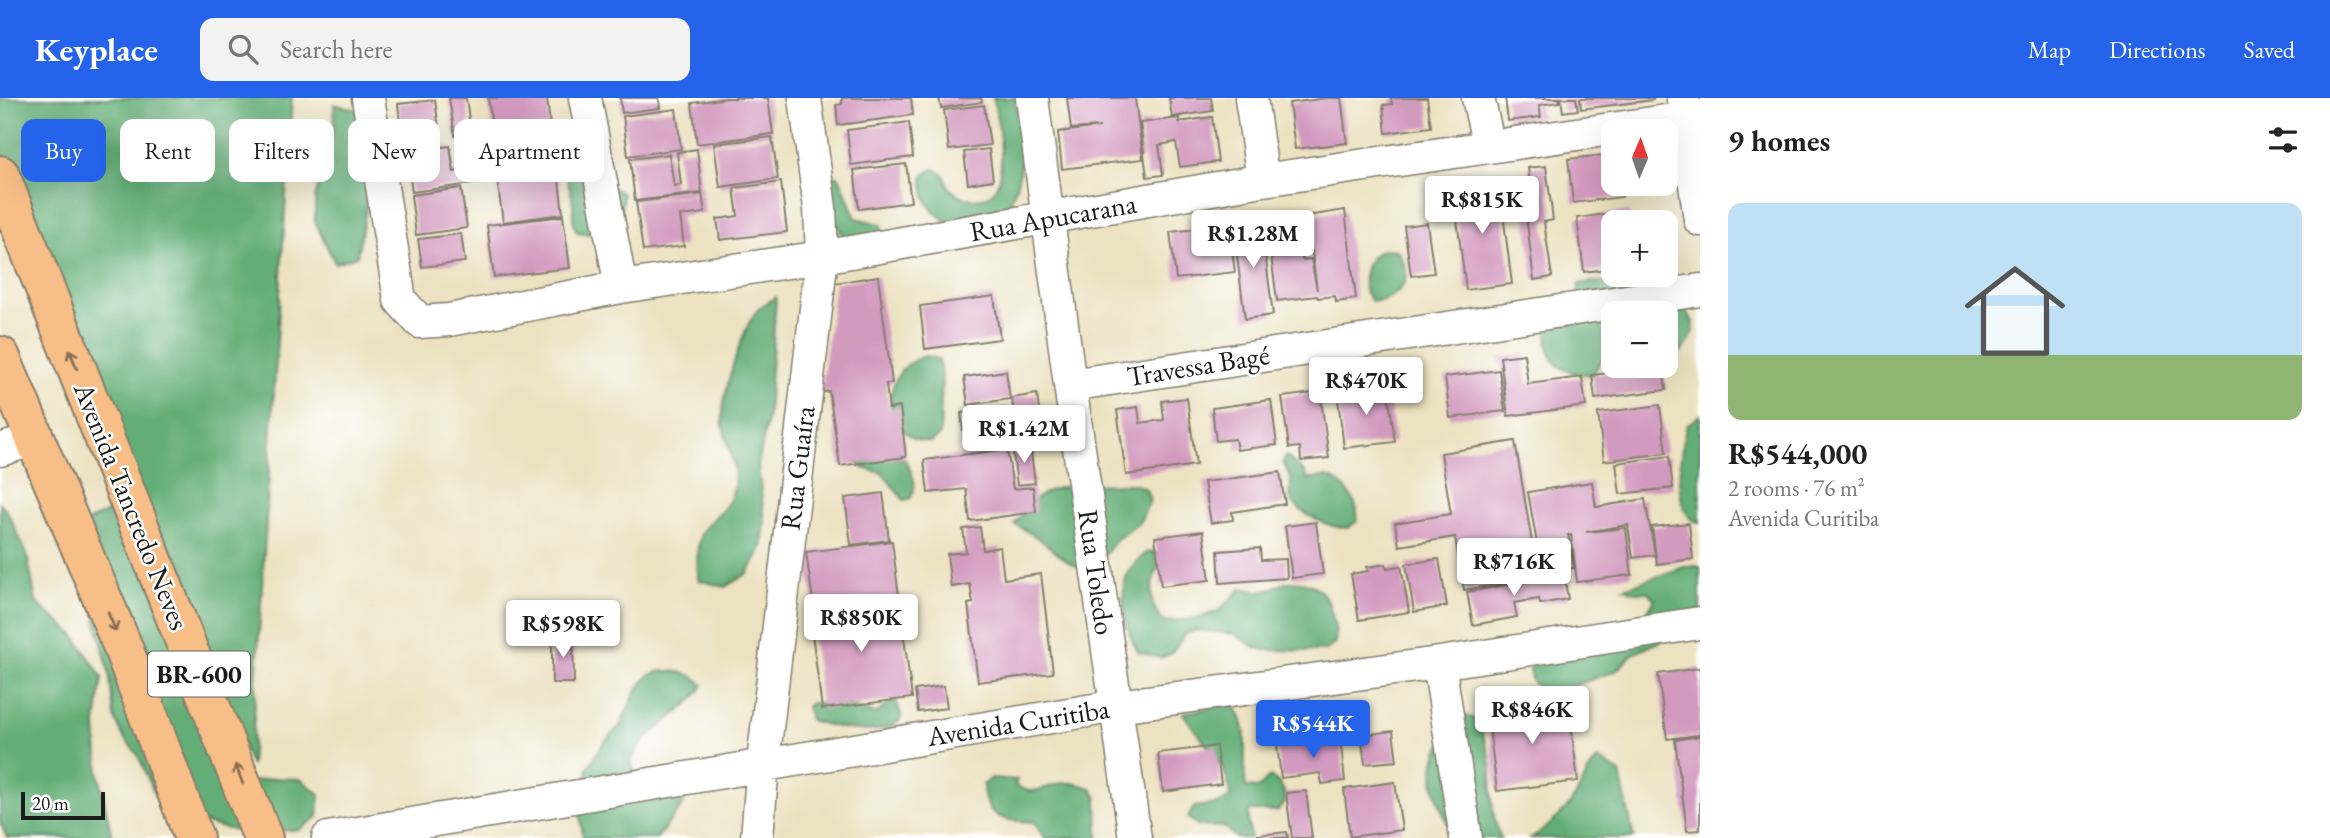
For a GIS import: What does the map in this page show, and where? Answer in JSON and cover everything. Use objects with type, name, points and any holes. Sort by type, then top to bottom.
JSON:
[{"type":"main road","name":"Avenida Tancredo Neves","points":[[0,175],[9,228],[263,838]]},
{"type":"main road","name":"BR-600","points":[[0,356],[18,444],[122,645],[194,838]]},
{"type":"street","name":"Rua Apucarana","points":[[368,98],[400,300],[420,321],[449,320],[621,288],[822,257],[1263,180],[1489,146],[1690,111]]},
{"type":"street","points":[[585,98],[621,288]]},
{"type":"street","name":"Rua Guaíra","points":[[757,838],[763,763],[822,257],[820,208],[805,98]]},
{"type":"street","name":"Rua Toledo","points":[[1032,98],[1135,838]]},
{"type":"street","points":[[1251,98],[1263,180]]},
{"type":"street","points":[[1478,98],[1489,146]]},
{"type":"street","points":[[1690,111],[1700,220]]},
{"type":"street","name":"Travessa Bagé","points":[[1070,385],[1700,289]]},
{"type":"street","name":"Avenida Curitiba","points":[[336,837],[763,763],[1116,706],[1439,663],[1700,624]]},
{"type":"street","points":[[1439,663],[1466,838]]},
{"type":"green space","points":[[0,98],[292,98],[291,119],[229,119],[229,182],[287,182],[251,766],[25,218],[0,151]]},
{"type":"green space","points":[[993,98],[1015,98],[1021,147],[1017,183],[1009,206],[1002,214],[986,221],[954,226],[939,216],[926,200],[923,175],[934,169],[944,175],[953,191],[966,198],[981,198],[993,191],[1000,175],[1001,153]]},
{"type":"green space","points":[[334,104],[358,110],[359,119],[348,119],[348,182],[369,182],[370,188],[357,256],[335,263],[315,222],[315,198],[319,182],[334,182]]},
{"type":"green space","points":[[826,176],[838,176],[856,218],[881,224],[884,235],[849,239],[840,231]]},
{"type":"green space","points":[[604,180],[623,195],[621,214],[602,236],[577,232],[573,222],[568,182]]},
{"type":"green space","points":[[1384,249],[1397,250],[1405,265],[1406,277],[1396,293],[1372,301],[1364,288],[1365,272],[1372,258]]},
{"type":"green space","points":[[1601,282],[1601,287],[1618,287],[1655,301],[1601,301],[1601,361],[1592,375],[1574,373],[1562,368],[1551,355],[1548,343],[1548,331],[1559,324],[1573,325],[1583,318],[1578,295],[1579,284]]},
{"type":"green space","points":[[776,297],[768,415],[758,466],[765,523],[762,548],[748,573],[725,587],[698,580],[698,543],[705,527],[730,500],[734,485],[734,468],[723,426],[724,401],[732,368],[755,313]]},
{"type":"green space","points":[[1678,309],[1685,310],[1694,327],[1681,352],[1678,351]]},
{"type":"green space","points":[[926,356],[938,359],[942,372],[940,435],[931,442],[914,438],[899,426],[891,403],[896,379],[903,369]]},
{"type":"green space","points":[[1700,415],[1700,523],[1691,518],[1684,508],[1680,464],[1687,425]]},
{"type":"green space","points":[[887,455],[905,460],[908,465],[914,484],[910,499],[904,500],[882,473],[863,468],[856,463]]},
{"type":"green space","points":[[1286,456],[1305,473],[1308,480],[1325,477],[1344,487],[1356,507],[1357,521],[1348,528],[1332,526],[1315,519],[1294,504],[1290,498],[1291,479],[1283,462]]},
{"type":"green space","points":[[1135,484],[1146,489],[1150,501],[1139,523],[1117,539],[1093,569],[1070,563],[1014,524],[1037,498],[1056,489]]},
{"type":"green space","points":[[0,503],[8,513],[27,554],[36,602],[74,635],[102,677],[96,725],[99,774],[112,838],[7,838],[0,822]]},
{"type":"green space","points":[[115,509],[250,782],[274,778],[300,779],[320,794],[318,817],[299,830],[227,829],[174,814],[156,798],[138,755],[124,738],[114,717],[109,672],[74,532],[94,518]]},
{"type":"green space","points":[[1149,551],[1161,555],[1153,582],[1152,597],[1153,605],[1164,622],[1217,612],[1242,588],[1264,591],[1287,583],[1305,582],[1321,592],[1329,604],[1336,634],[1335,643],[1325,651],[1265,650],[1234,634],[1197,630],[1185,634],[1171,654],[1160,658],[1138,652],[1124,612],[1125,580],[1129,571]]},
{"type":"green space","points":[[1684,567],[1700,567],[1700,614],[1668,638],[1633,654],[1616,671],[1567,688],[1539,689],[1531,680],[1530,668],[1538,658],[1641,619],[1655,600],[1648,592],[1634,592],[1624,588]]},
{"type":"green space","points":[[661,671],[684,673],[703,685],[687,705],[644,741],[631,763],[637,777],[688,792],[684,803],[657,838],[583,838],[580,814],[588,767],[602,745],[620,726],[635,693],[649,675]]},
{"type":"green space","points":[[895,700],[902,717],[885,729],[873,730],[832,726],[810,720],[807,707],[811,703],[838,703],[875,714]]},
{"type":"green space","points":[[1233,704],[1243,723],[1245,734],[1246,787],[1259,788],[1269,777],[1280,784],[1285,794],[1285,803],[1277,811],[1249,811],[1251,838],[1236,838],[1224,827],[1199,826],[1188,818],[1194,807],[1218,804],[1230,797],[1225,773],[1183,713]]},
{"type":"green space","points":[[1461,715],[1473,718],[1487,747],[1491,766],[1493,812],[1501,838],[1453,838],[1438,798],[1433,775],[1436,756]]},
{"type":"green space","points":[[1598,759],[1620,773],[1634,838],[1531,838],[1569,805]]},
{"type":"green space","points":[[992,778],[1017,780],[1015,785],[1028,791],[1067,783],[1091,788],[1097,798],[1098,838],[1044,838],[1034,822],[1014,821],[998,816],[987,805],[984,796],[983,785]]},
{"type":"building","points":[[449,98],[466,98],[469,119],[454,119],[454,130]]},
{"type":"building","points":[[488,98],[547,98],[549,119],[491,119]]},
{"type":"building","points":[[620,98],[659,98],[660,108],[622,113]]},
{"type":"building","points":[[726,98],[768,98],[773,134],[697,144],[692,103]]},
{"type":"building","points":[[842,98],[911,98],[913,115],[838,125],[836,105],[842,104]]},
{"type":"building","points":[[939,98],[981,98],[982,102],[941,108]]},
{"type":"building","points":[[1067,98],[1135,98],[1143,159],[1062,169],[1058,132],[1100,127],[1071,129]]},
{"type":"building","points":[[1169,98],[1211,98],[1213,111],[1172,117]]},
{"type":"building","points":[[1341,98],[1347,143],[1295,149],[1289,103]]},
{"type":"building","points":[[1391,98],[1427,98],[1431,127],[1386,133],[1383,105],[1392,104]]},
{"type":"building","points":[[1505,98],[1559,98],[1560,102],[1539,105],[1541,117],[1508,121]]},
{"type":"building","points":[[1561,98],[1576,98],[1578,110],[1563,112]]},
{"type":"building","points":[[1580,98],[1653,98],[1653,100],[1581,109]]},
{"type":"building","points":[[435,100],[438,119],[400,119],[398,104]]},
{"type":"building","points":[[984,105],[990,145],[949,150],[944,110]]},
{"type":"building","points":[[676,109],[681,149],[628,156],[623,116]]},
{"type":"building","points":[[1212,117],[1218,162],[1180,167],[1176,142],[1159,145],[1163,175],[1147,177],[1140,123],[1179,118],[1179,122]]},
{"type":"building","points":[[909,122],[913,157],[851,165],[847,130]]},
{"type":"building","points":[[772,137],[778,179],[720,187],[714,144]]},
{"type":"building","points":[[450,146],[454,182],[480,183],[412,192],[411,182],[440,182],[440,147]]},
{"type":"building","points":[[697,149],[702,193],[635,201],[630,159],[669,154],[674,186],[681,185],[677,152]]},
{"type":"building","points":[[989,149],[993,180],[968,184],[964,152]]},
{"type":"building","points":[[1601,155],[1601,196],[1622,197],[1573,203],[1568,159]]},
{"type":"building","points":[[906,164],[911,202],[859,209],[854,170]]},
{"type":"building","points":[[1546,166],[1553,220],[1544,222],[1552,277],[1534,280],[1526,215],[1534,214],[1528,168]]},
{"type":"building","points":[[497,182],[559,182],[563,214],[503,222]]},
{"type":"building","points":[[781,182],[787,232],[720,240],[717,219],[738,216],[734,188]]},
{"type":"building","points":[[1499,182],[1512,284],[1466,290],[1453,188]]},
{"type":"building","points":[[461,188],[467,228],[416,235],[411,195]]},
{"type":"building","points":[[702,194],[705,213],[680,216],[684,246],[643,251],[636,202]]},
{"type":"building","points":[[1345,210],[1356,299],[1336,302],[1335,296],[1317,296],[1277,301],[1269,240],[1299,236],[1302,260],[1311,259],[1317,290],[1307,216]]},
{"type":"building","points":[[1601,215],[1601,270],[1584,272],[1577,218]]},
{"type":"building","points":[[563,216],[570,268],[494,277],[487,225]]},
{"type":"building","points":[[1261,221],[1273,315],[1245,319],[1233,224]]},
{"type":"building","points":[[1427,223],[1434,273],[1411,276],[1404,226]]},
{"type":"building","points":[[1229,225],[1235,272],[1176,279],[1170,232]]},
{"type":"building","points":[[461,234],[465,262],[422,267],[418,239]]},
{"type":"building","points":[[878,276],[892,383],[886,384],[889,409],[900,407],[906,457],[840,466],[829,391],[821,393],[835,283]]},
{"type":"building","points":[[994,296],[1000,339],[925,349],[920,306]]},
{"type":"building","points":[[1524,354],[1528,384],[1582,377],[1586,406],[1508,416],[1500,357]]},
{"type":"building","points":[[1499,370],[1505,411],[1450,418],[1445,377]]},
{"type":"building","points":[[1006,371],[1010,399],[968,405],[964,377]]},
{"type":"building","points":[[1601,374],[1601,378],[1664,378],[1666,390],[1595,399],[1592,375]]},
{"type":"building","points":[[1387,385],[1395,442],[1344,448],[1337,391]]},
{"type":"building","points":[[1320,392],[1329,458],[1301,461],[1300,447],[1289,448],[1282,397]]},
{"type":"building","points":[[1037,394],[1042,434],[1017,438],[1012,398]]},
{"type":"building","points":[[1187,398],[1196,465],[1126,475],[1117,410],[1138,407],[1140,423],[1164,420],[1162,401]]},
{"type":"building","points":[[1271,400],[1277,445],[1237,450],[1235,439],[1216,441],[1212,408]]},
{"type":"building","points":[[1660,405],[1666,453],[1604,461],[1598,413]]},
{"type":"building","points":[[1005,408],[1010,440],[965,445],[961,413]]},
{"type":"building","points":[[1515,441],[1538,578],[1464,590],[1455,537],[1399,546],[1395,523],[1451,514],[1441,453]]},
{"type":"building","points":[[1030,444],[1035,483],[1017,485],[1012,446]]},
{"type":"building","points":[[1007,449],[1013,489],[1033,487],[1036,512],[970,521],[966,489],[928,493],[924,460]]},
{"type":"building","points":[[1669,456],[1673,488],[1620,494],[1616,463]]},
{"type":"building","points":[[1280,472],[1285,504],[1232,512],[1233,520],[1211,523],[1204,482]]},
{"type":"building","points":[[1592,482],[1596,507],[1645,499],[1655,555],[1633,558],[1628,525],[1586,532],[1626,528],[1632,575],[1577,582],[1571,535],[1568,535],[1574,568],[1542,573],[1528,492]]},
{"type":"building","points":[[883,493],[889,540],[851,545],[845,498]]},
{"type":"building","points":[[1316,522],[1323,574],[1292,578],[1285,526]]},
{"type":"building","points":[[1689,523],[1693,559],[1657,564],[1652,527]]},
{"type":"building","points":[[980,527],[983,550],[1000,547],[1004,579],[1041,574],[1053,673],[978,682],[968,604],[973,603],[970,584],[951,587],[947,554],[966,552],[963,529]]},
{"type":"building","points":[[1203,531],[1210,580],[1161,586],[1155,537]]},
{"type":"building","points":[[892,541],[899,597],[814,608],[806,552]]},
{"type":"building","points":[[1260,548],[1261,560],[1286,559],[1287,578],[1220,583],[1218,551]]},
{"type":"building","points":[[1439,559],[1447,606],[1414,612],[1406,564]]},
{"type":"building","points":[[1386,564],[1387,568],[1401,566],[1409,612],[1359,620],[1351,574],[1368,571],[1367,567]]},
{"type":"building","points":[[1564,575],[1568,599],[1540,604],[1539,599],[1514,603],[1517,617],[1473,625],[1467,592]]},
{"type":"building","points":[[899,599],[912,698],[822,709],[809,611]]},
{"type":"building","points":[[552,637],[573,637],[574,683],[552,683]]},
{"type":"building","points":[[1700,668],[1700,735],[1667,739],[1658,674]]},
{"type":"building","points":[[944,686],[947,708],[918,712],[915,690]]},
{"type":"building","points":[[1568,701],[1578,781],[1497,791],[1487,711]]},
{"type":"building","points":[[1393,731],[1397,761],[1365,764],[1361,735]]},
{"type":"building","points":[[1700,736],[1700,830],[1687,831],[1675,740]]},
{"type":"building","points":[[1340,737],[1345,781],[1322,784],[1320,773],[1281,778],[1277,745]]},
{"type":"building","points":[[1216,746],[1221,784],[1163,792],[1158,753]]},
{"type":"building","points":[[1395,782],[1402,830],[1350,837],[1344,789]]},
{"type":"building","points":[[1306,791],[1312,838],[1292,838],[1286,793]]},
{"type":"building","points":[[1287,832],[1288,838],[1258,838],[1257,835]]}]
